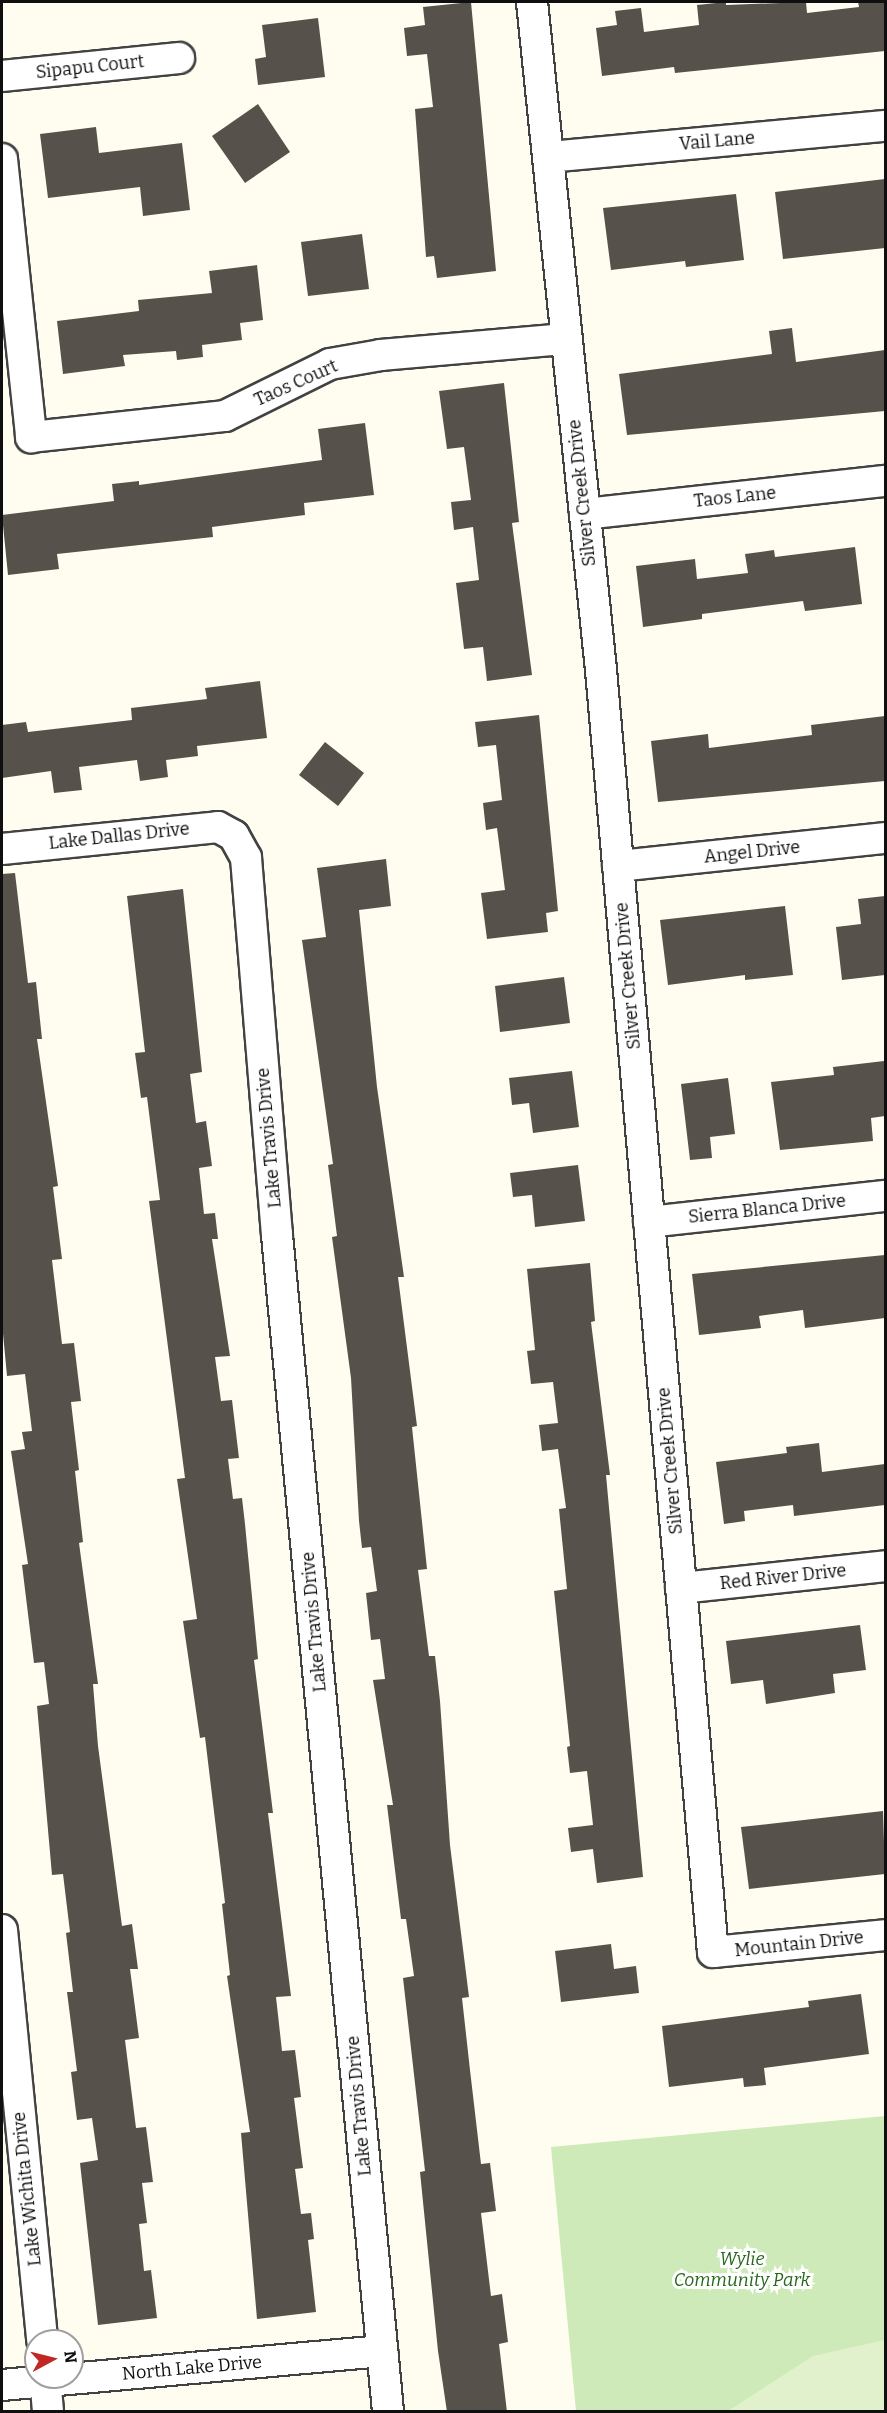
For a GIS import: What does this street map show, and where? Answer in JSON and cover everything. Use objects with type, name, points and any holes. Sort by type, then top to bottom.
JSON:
[{"type":"street","name":"Silver Creek Drive","points":[[532,2],[549,157],[565,339],[585,514],[618,866],[713,1952]]},
{"type":"street","name":"Sipapu Court","points":[[2,76],[179,58]]},
{"type":"street","name":"Vail Lane","points":[[549,157],[885,126]]},
{"type":"street","name":"Taos Court","points":[[2,159],[31,437],[225,416],[330,364],[381,355],[565,339]]},
{"type":"street","name":"Taos Lane","points":[[585,514],[885,481]]},
{"type":"street","name":"Lake Dallas Drive","points":[[2,849],[200,827],[218,827],[234,836]]},
{"type":"street","name":"Lake Travis Drive","points":[[234,836],[246,858],[277,1235],[388,2412]]},
{"type":"street","name":"Angel Drive","points":[[618,866],[885,838]]},
{"type":"street","name":"Sierra Blanca Drive","points":[[650,1222],[885,1196]]},
{"type":"street","name":"Red River Drive","points":[[681,1588],[885,1566]]},
{"type":"street","name":"Lake Wichita Drive","points":[[2,1930],[41,2329]]},
{"type":"street","name":"Mountain Drive","points":[[713,1952],[885,1935]]},
{"type":"street","name":"North Lake Drive","points":[[84,2376],[382,2351]]},
{"type":"street","name":"North Lake Drive","points":[[2,2385],[24,2382]]},
{"type":"street","points":[[46,2389],[48,2412]]},
{"type":"green space","name":"Wylie Community Park","points":[[885,2116],[885,2411],[576,2411],[551,2147]]},
{"type":"green space","points":[[885,2340],[885,2411],[728,2411],[813,2356]]},
{"type":"building","points":[[471,2],[496,271],[437,278],[434,256],[426,257],[415,109],[433,107],[427,54],[407,56],[404,28],[425,25],[423,7]]},
{"type":"building","points":[[726,2],[726,5],[806,2],[807,13],[859,7],[858,2],[885,2],[885,51],[675,73],[674,67],[602,76],[596,28],[617,25],[615,11],[641,8],[644,32],[699,25],[697,5]]},
{"type":"building","points":[[318,18],[325,77],[258,85],[255,59],[266,57],[262,25]]},
{"type":"building","points":[[258,104],[290,152],[245,183],[212,136]]},
{"type":"building","points":[[96,127],[99,153],[182,143],[190,210],[143,216],[140,187],[48,198],[40,134]]},
{"type":"building","points":[[885,179],[885,248],[783,259],[775,192]]},
{"type":"building","points":[[736,194],[744,260],[686,267],[685,261],[611,270],[603,208]]},
{"type":"building","points":[[362,234],[369,289],[308,296],[301,242]]},
{"type":"building","points":[[257,265],[263,320],[240,323],[242,340],[202,345],[203,357],[177,360],[176,351],[123,355],[125,366],[63,374],[57,321],[139,311],[138,300],[212,293],[209,271]]},
{"type":"building","points":[[792,328],[796,362],[885,350],[885,411],[627,435],[619,374],[772,354],[769,331]]},
{"type":"building","points":[[504,383],[519,522],[512,523],[532,675],[487,681],[483,647],[464,649],[456,583],[479,580],[473,527],[454,530],[451,502],[471,500],[464,447],[447,449],[439,391]]},
{"type":"building","points":[[365,423],[374,495],[304,503],[305,515],[212,527],[213,537],[57,554],[59,569],[8,575],[2,515],[114,501],[112,484],[139,481],[139,485],[322,460],[318,429]]},
{"type":"building","points":[[855,547],[862,604],[805,611],[803,601],[702,614],[702,619],[643,627],[636,566],[695,559],[697,579],[748,573],[745,554],[774,550],[775,557]]},
{"type":"building","points":[[260,681],[267,738],[197,746],[198,756],[166,760],[168,777],[140,781],[137,760],[79,767],[82,790],[54,793],[51,771],[2,778],[2,725],[26,722],[28,732],[132,720],[131,708],[207,699],[205,688]]},
{"type":"building","points":[[539,715],[558,911],[546,913],[548,932],[487,939],[481,893],[505,890],[497,828],[486,830],[483,803],[502,800],[496,745],[478,747],[475,722]]},
{"type":"building","points":[[885,716],[885,781],[658,802],[651,741],[708,734],[709,748],[812,735],[811,725]]},
{"type":"building","points":[[325,742],[364,773],[338,806],[299,775]]},
{"type":"building","points":[[386,859],[391,906],[359,910],[377,1087],[404,1277],[398,1277],[417,1426],[412,1427],[427,1569],[418,1570],[429,1656],[435,1656],[440,1701],[450,1845],[469,1997],[462,1998],[481,2164],[490,2163],[496,2211],[481,2213],[491,2296],[502,2294],[508,2342],[499,2344],[507,2412],[447,2412],[438,2351],[420,2172],[425,2171],[403,1978],[414,1976],[406,1919],[401,1919],[387,1805],[393,1805],[373,1680],[385,1679],[380,1639],[371,1640],[366,1593],[377,1591],[371,1547],[362,1548],[351,1378],[332,1237],[337,1236],[328,1165],[333,1164],[302,940],[326,937],[317,868]]},
{"type":"building","points":[[15,873],[28,983],[36,982],[42,1039],[37,1039],[58,1186],[53,1187],[62,1259],[52,1260],[62,1344],[74,1343],[81,1401],[71,1402],[79,1470],[75,1471],[83,1542],[79,1543],[98,1684],[93,1684],[98,1746],[122,1926],[132,1924],[138,1969],[130,1969],[139,2038],[125,2040],[136,2128],[146,2127],[153,2182],[142,2183],[147,2223],[139,2224],[144,2271],[151,2270],[157,2318],[98,2325],[80,2163],[98,2160],[92,2118],[77,2120],[71,2072],[77,2071],[67,1992],[73,1992],[66,1933],[70,1932],[63,1874],[52,1875],[37,1706],[49,1704],[44,1662],[34,1663],[22,1565],[28,1564],[11,1451],[25,1449],[22,1432],[32,1431],[25,1374],[7,1376],[2,1323],[2,874]]},
{"type":"building","points":[[183,889],[202,1072],[190,1074],[196,1123],[206,1121],[212,1166],[199,1168],[204,1214],[215,1213],[218,1239],[212,1239],[230,1356],[215,1357],[221,1401],[232,1400],[239,1458],[228,1459],[233,1499],[242,1498],[258,1659],[254,1660],[273,1813],[268,1813],[291,1996],[276,1997],[282,2051],[295,2050],[301,2097],[294,2098],[303,2168],[295,2169],[301,2214],[311,2213],[314,2239],[308,2240],[316,2312],[257,2319],[241,2133],[250,2132],[227,1976],[230,1975],[222,1904],[225,1903],[205,1737],[200,1738],[183,1621],[197,1619],[177,1479],[185,1478],[149,1201],[160,1200],[147,1097],[141,1098],[135,1053],[145,1052],[127,896]]},
{"type":"building","points":[[885,896],[885,975],[842,980],[836,927],[861,924],[858,899]]},
{"type":"building","points":[[785,906],[793,975],[745,980],[745,975],[668,985],[660,920]]},
{"type":"building","points":[[564,977],[570,1023],[500,1032],[495,986]]},
{"type":"building","points":[[884,1061],[885,1116],[871,1118],[873,1141],[780,1150],[771,1082],[834,1075],[833,1067]]},
{"type":"building","points":[[572,1071],[579,1127],[533,1133],[529,1103],[512,1105],[509,1078]]},
{"type":"building","points":[[728,1078],[735,1134],[710,1137],[712,1158],[690,1160],[681,1084]]},
{"type":"building","points":[[578,1165],[585,1221],[535,1227],[532,1195],[513,1197],[510,1173]]},
{"type":"building","points":[[885,1255],[885,1318],[805,1328],[803,1310],[759,1316],[761,1328],[699,1335],[692,1274]]},
{"type":"building","points":[[590,1263],[595,1321],[591,1322],[610,1475],[606,1475],[643,1877],[597,1883],[593,1849],[571,1852],[568,1828],[593,1825],[587,1771],[570,1773],[567,1747],[570,1746],[554,1591],[567,1589],[559,1509],[566,1508],[558,1449],[542,1451],[539,1425],[558,1423],[553,1382],[531,1384],[527,1351],[535,1350],[527,1269]]},
{"type":"building","points":[[819,1443],[822,1472],[885,1464],[885,1505],[794,1516],[793,1505],[744,1511],[745,1521],[724,1524],[716,1462],[787,1453],[786,1447]]},
{"type":"building","points":[[860,1625],[866,1670],[833,1674],[835,1693],[766,1704],[763,1680],[731,1684],[726,1641]]},
{"type":"building","points":[[883,1811],[885,1874],[749,1889],[741,1827]]},
{"type":"building","points":[[611,1944],[614,1969],[636,1966],[639,1993],[561,2002],[555,1951]]},
{"type":"building","points":[[861,1994],[869,2054],[764,2068],[766,2085],[744,2087],[743,2078],[669,2087],[662,2026],[809,2007],[808,2001]]}]
